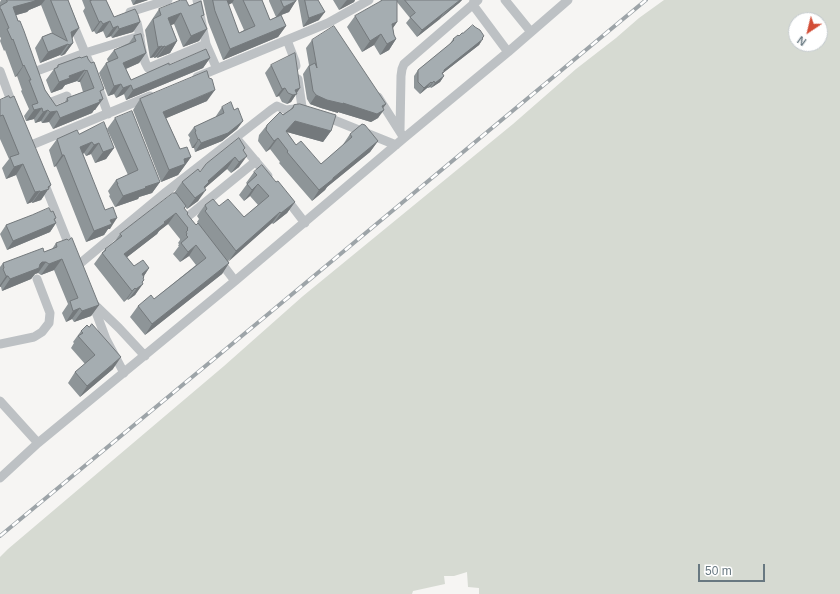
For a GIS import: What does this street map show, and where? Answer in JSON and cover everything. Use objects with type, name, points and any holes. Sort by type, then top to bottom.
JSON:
[{"type":"street","points":[[63,0],[108,114]]},
{"type":"street","points":[[168,0],[130,12],[136,22],[145,62],[148,68],[206,44]]},
{"type":"street","points":[[197,0],[206,44],[216,69]]},
{"type":"street","points":[[188,80],[329,23],[369,0]]},
{"type":"street","points":[[505,0],[531,32]]},
{"type":"street","points":[[0,478],[38,443],[145,356],[396,145],[402,134],[508,52],[568,0]]},
{"type":"street","points":[[402,134],[401,76],[404,64],[475,2],[508,52]]},
{"type":"street","points":[[33,72],[85,53],[140,36]]},
{"type":"street","points":[[287,40],[296,61],[309,110]]},
{"type":"street","points":[[0,71],[19,120]]},
{"type":"street","points":[[41,92],[45,102],[49,103],[67,96]]},
{"type":"street","points":[[30,146],[108,114],[127,110],[160,92]]},
{"type":"street","points":[[374,92],[402,134]]},
{"type":"street","points":[[41,174],[79,269],[164,193],[277,106],[286,110],[309,110],[396,145]]},
{"type":"street","points":[[236,137],[305,222]]},
{"type":"street","points":[[186,218],[256,161]]},
{"type":"street","points":[[214,255],[235,281]]},
{"type":"street","points":[[0,344],[34,337],[42,332],[49,322],[50,313],[36,278]]},
{"type":"street","points":[[86,288],[106,339],[124,373]]},
{"type":"street","points":[[92,302],[145,356]]},
{"type":"street","points":[[0,401],[38,443]]},
{"type":"shaded area","points":[[664,0],[840,0],[840,594],[479,594],[479,588],[468,587],[467,572],[454,576],[444,576],[445,584],[413,591],[412,594],[0,594],[0,557],[8,549],[224,366],[303,296],[513,124],[576,69],[639,18]]},
{"type":"building","points":[[7,0],[35,0],[13,7],[18,21],[20,21],[24,31],[45,90],[56,106],[68,101],[67,98],[94,88],[87,70],[69,76],[70,78],[59,82],[54,69],[58,67],[58,65],[87,56],[91,63],[94,62],[104,89],[100,91],[103,99],[99,100],[100,102],[60,118],[57,111],[50,112],[48,110],[43,112],[42,108],[34,110],[32,105],[38,103],[29,80],[31,80],[24,65],[23,66],[13,39],[12,40],[7,29],[9,28],[0,9],[0,6],[7,2]]},
{"type":"building","points":[[51,0],[68,0],[79,28],[71,32],[73,43],[48,52],[42,37],[52,33],[67,41]]},
{"type":"building","points":[[106,0],[114,17],[135,9],[140,22],[119,29],[118,26],[113,28],[110,21],[103,24],[101,21],[99,22],[90,1]]},
{"type":"building","points":[[181,0],[186,0],[189,6],[201,1],[204,15],[201,16],[207,29],[191,36],[181,13],[168,18],[177,41],[165,47],[158,47],[153,19],[161,15],[159,9]]},
{"type":"building","points":[[213,0],[227,0],[239,33],[255,26],[243,0],[262,0],[270,20],[281,15],[286,26],[230,49],[215,11]]},
{"type":"building","points":[[281,0],[296,0],[296,1],[284,7]]},
{"type":"building","points":[[305,0],[318,0],[325,12],[309,18]]},
{"type":"building","points":[[383,0],[397,0],[397,22],[392,24],[396,39],[387,44],[381,34],[370,41],[355,16]]},
{"type":"building","points":[[405,0],[460,0],[422,30],[410,17],[415,13]]},
{"type":"building","points":[[473,25],[480,30],[484,36],[482,38],[483,39],[444,70],[442,73],[444,76],[435,83],[434,81],[432,83],[431,82],[424,88],[418,82],[418,70],[451,43],[454,40],[453,39]]},
{"type":"building","points":[[334,26],[386,104],[382,106],[384,110],[377,114],[343,103],[344,104],[327,100],[316,95],[313,91],[309,66],[315,63],[317,68],[312,40]]},
{"type":"building","points":[[141,34],[146,53],[123,63],[131,80],[206,49],[210,58],[133,90],[131,85],[123,88],[121,84],[114,86],[106,63],[118,58],[114,50],[136,41],[134,36]]},
{"type":"building","points":[[295,53],[300,88],[295,90],[297,94],[293,95],[288,93],[285,88],[282,89],[271,65]]},
{"type":"building","points":[[207,71],[209,78],[212,79],[215,90],[163,112],[180,149],[187,147],[191,157],[184,159],[185,164],[169,170],[140,99]]},
{"type":"building","points":[[9,96],[10,98],[14,96],[51,185],[48,187],[49,189],[35,192],[23,164],[14,167],[10,157],[19,154],[3,115],[0,116],[0,100]]},
{"type":"building","points":[[231,102],[234,110],[238,108],[243,121],[228,133],[201,143],[199,139],[198,140],[194,127],[224,113],[222,107]]},
{"type":"building","points":[[300,104],[336,115],[331,131],[295,121],[286,131],[296,145],[301,141],[321,164],[352,137],[350,134],[362,124],[365,125],[378,141],[319,190],[287,152],[288,151],[278,138],[274,141],[266,130],[267,125],[280,112],[283,115],[293,108],[294,105]]},
{"type":"building","points":[[132,111],[160,182],[123,196],[116,180],[138,170],[115,118]]},
{"type":"building","points":[[104,122],[114,148],[103,152],[99,143],[94,145],[92,142],[80,147],[105,210],[113,207],[117,218],[110,220],[112,224],[94,231],[64,155],[62,155],[57,139],[77,130],[79,134]]},
{"type":"building","points":[[239,138],[245,148],[243,150],[247,156],[239,162],[235,157],[208,181],[209,182],[204,187],[206,190],[195,198],[182,182],[198,169],[200,172],[206,164]]},
{"type":"building","points":[[262,165],[276,182],[278,181],[295,202],[281,213],[280,212],[236,251],[205,211],[207,209],[205,205],[213,199],[219,206],[228,199],[244,217],[269,196],[258,184],[252,190],[247,184],[257,175],[254,172]]},
{"type":"building","points":[[173,193],[176,193],[186,206],[184,208],[188,213],[187,214],[196,225],[198,223],[229,263],[152,324],[138,306],[151,295],[154,299],[206,258],[196,245],[188,252],[181,243],[188,237],[186,232],[188,228],[176,213],[124,254],[134,266],[143,260],[149,268],[142,274],[144,277],[142,282],[143,284],[132,291],[102,253],[122,236],[120,234]]},
{"type":"building","points":[[49,208],[51,212],[53,211],[56,218],[54,219],[56,223],[13,241],[6,225]]},
{"type":"building","points":[[72,238],[99,305],[82,311],[80,308],[73,311],[70,301],[78,298],[62,259],[49,264],[42,262],[39,268],[10,279],[6,276],[3,269],[3,263],[43,248],[44,252],[57,247],[56,243]]},
{"type":"building","points":[[92,324],[121,357],[87,386],[75,372],[95,355],[78,336],[83,333],[81,331],[87,325],[89,327]]},
{"type":"railway","points":[[0,536],[646,0]]}]
